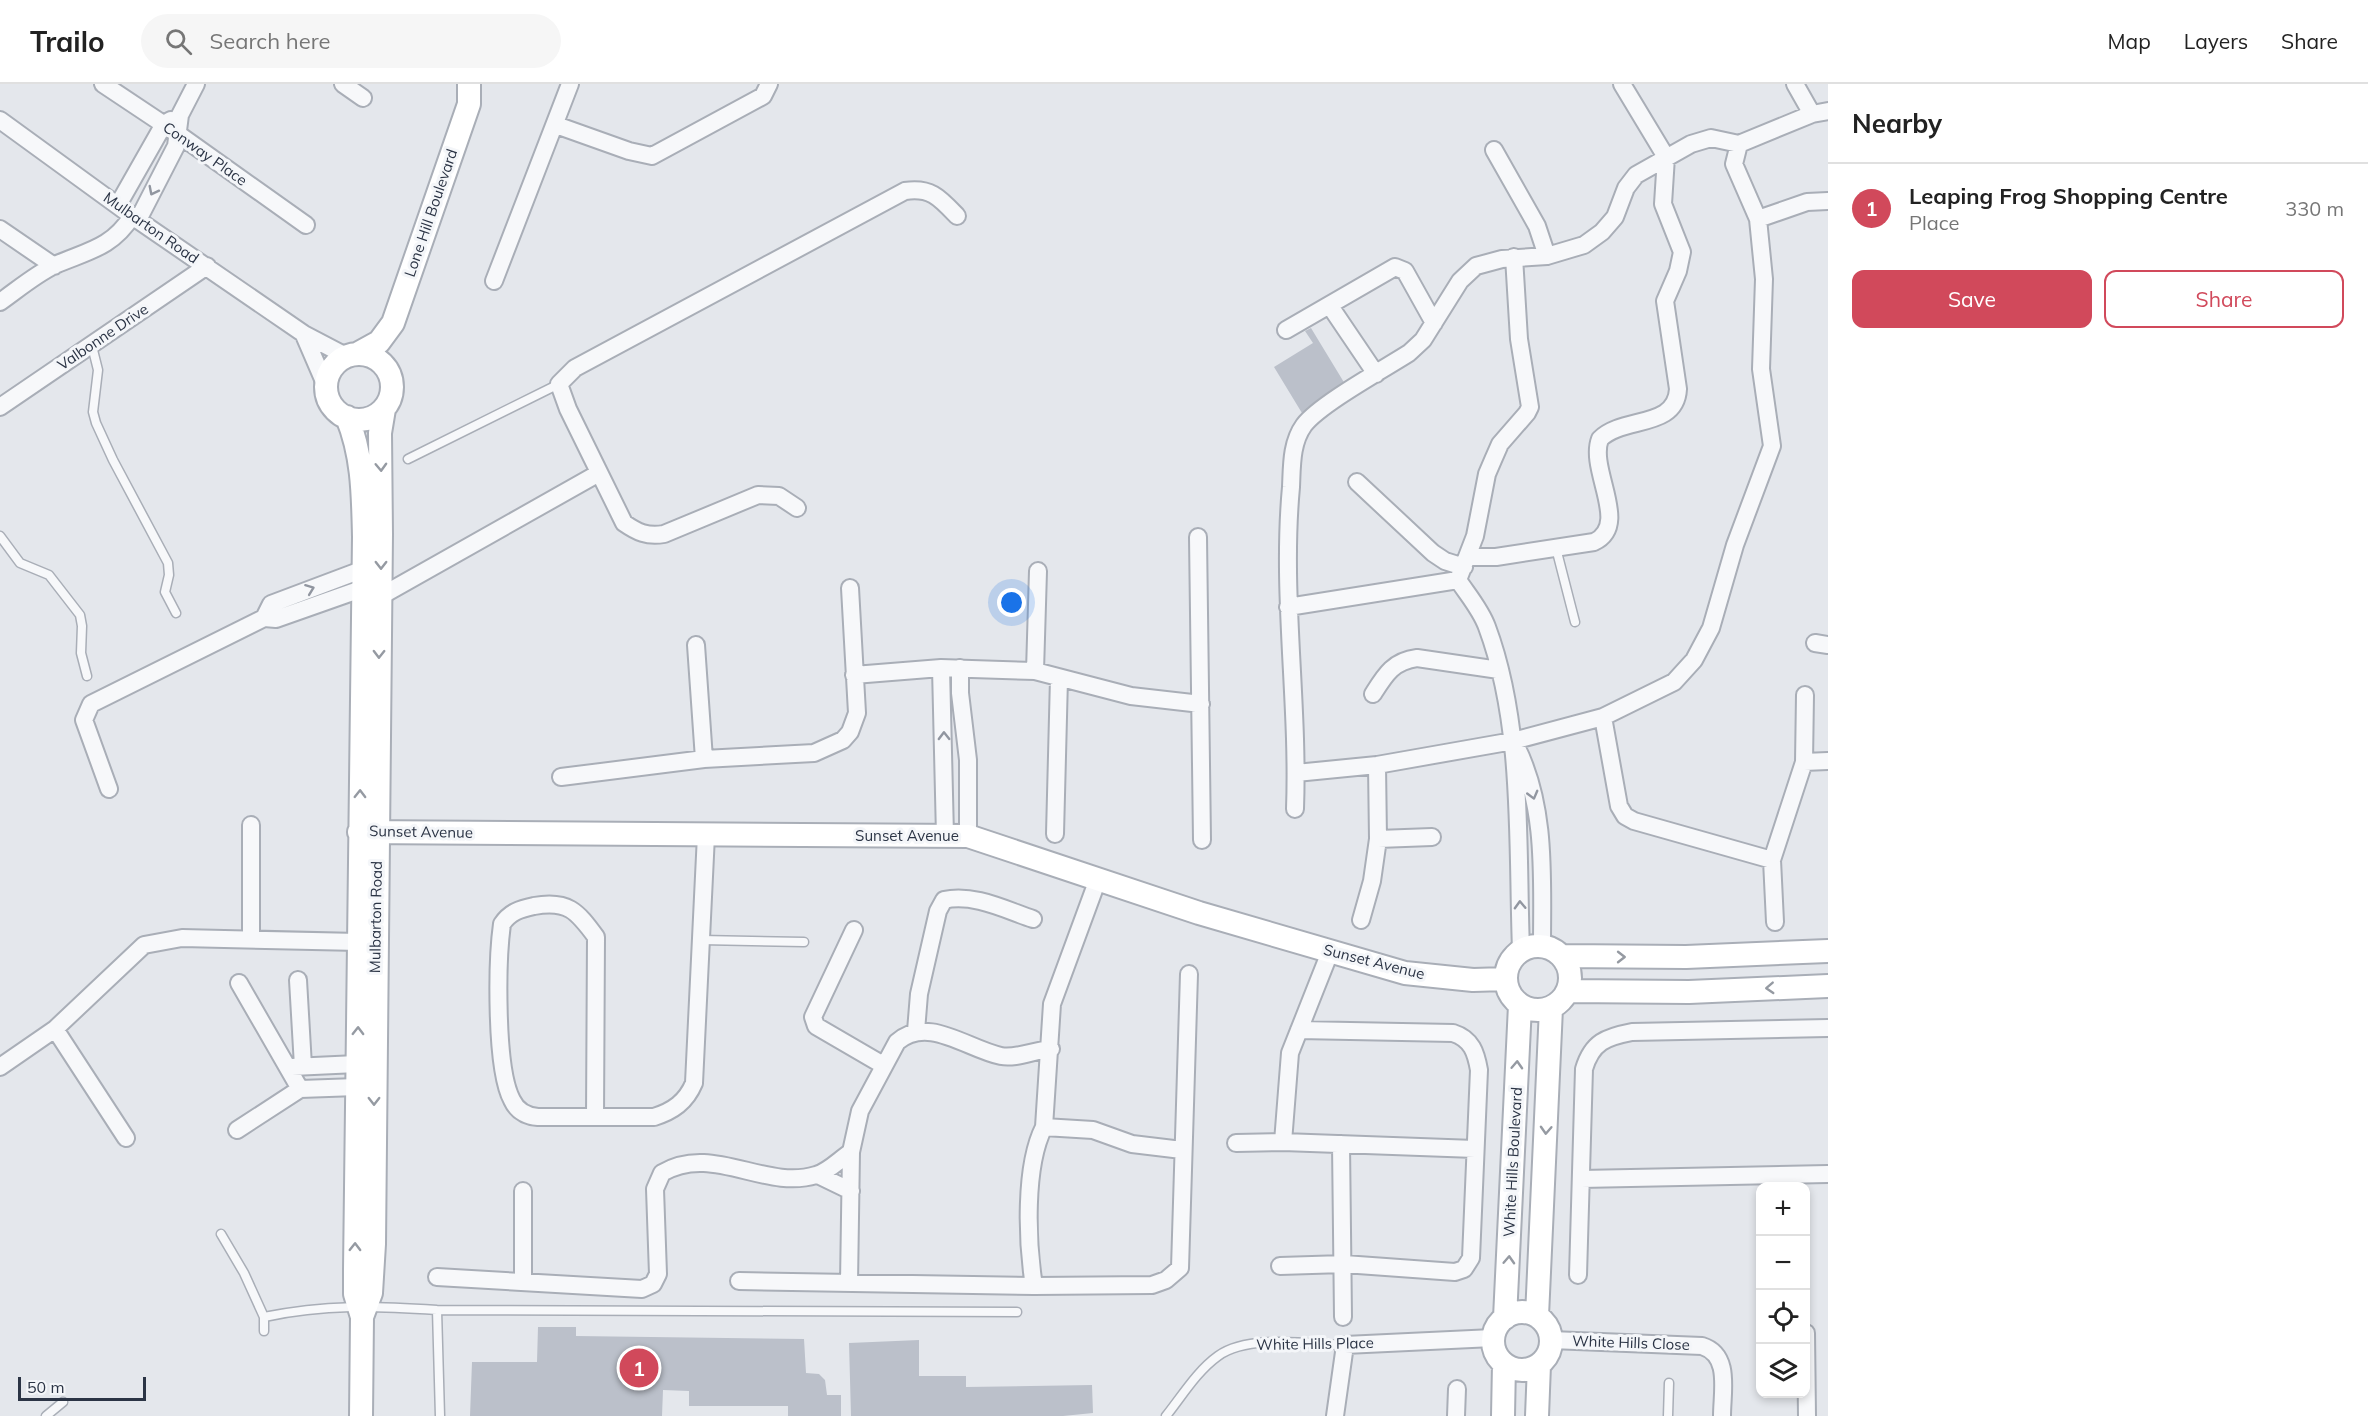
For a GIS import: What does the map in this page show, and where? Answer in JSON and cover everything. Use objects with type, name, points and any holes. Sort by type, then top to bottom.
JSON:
[{"type":"street","name":"Conway Place","points":[[103,84],[164,124],[306,225]]},
{"type":"street","points":[[0,302],[54,266],[92,253],[120,234],[135,218],[176,146],[180,115],[196,84]]},
{"type":"street","points":[[343,84],[363,98]]},
{"type":"street","name":"Lone Hill Boulevard","points":[[390,374],[393,323],[469,94],[478,95],[482,84]]},
{"type":"street","points":[[494,281],[570,84]]},
{"type":"street","points":[[556,125],[628,152],[652,156],[763,96],[769,84]]},
{"type":"street","points":[[1288,606],[1464,568],[1496,557],[1594,542],[1609,531],[1610,516],[1596,454],[1600,439],[1615,429],[1665,414],[1677,401],[1678,389],[1665,301],[1678,271],[1682,252],[1663,204],[1666,157],[1622,84]]},
{"type":"street","points":[[1295,809],[1296,773],[1288,606],[1287,522],[1294,446],[1305,424],[1409,353],[1434,323],[1467,273],[1476,266],[1514,257],[1547,256],[1584,245],[1602,232],[1615,217],[1626,188],[1636,175],[1666,157],[1711,138],[1739,144],[1820,113],[1795,84]]},
{"type":"street","points":[[118,205],[164,124],[180,115]]},
{"type":"street","name":"Mulbarton Road","points":[[0,120],[135,218],[304,334],[353,355],[372,356],[382,363],[390,374],[392,386],[390,398],[384,409],[380,433],[368,587]]},
{"type":"street","points":[[1296,773],[1377,765],[1513,741],[1604,717],[1674,682],[1694,660],[1711,628],[1735,545],[1770,455],[1772,433],[1763,402],[1761,369],[1765,298],[1758,219],[1734,164],[1739,144]]},
{"type":"street","points":[[1494,150],[1537,226],[1547,256]]},
{"type":"street","points":[[797,508],[779,496],[758,495],[664,534],[652,536],[633,530],[624,522],[599,473],[568,409],[559,384],[575,368],[905,191],[919,189],[934,192],[957,216]]},
{"type":"street","points":[[1758,219],[1807,202],[1828,201]]},
{"type":"street","points":[[0,229],[54,266]]},
{"type":"street","points":[[1514,257],[1519,339],[1530,407],[1500,444],[1490,467],[1464,568],[1487,627],[1509,703],[1532,948]]},
{"type":"street","name":"Valbonne Drive","points":[[0,407],[207,266]]},
{"type":"street","points":[[1286,330],[1395,267],[1405,271],[1434,323]]},
{"type":"street","points":[[1330,306],[1376,374]]},
{"type":"street","name":"Lone Hill Boulevard","points":[[353,355],[379,342],[393,323]]},
{"type":"street","name":"Mulbarton Road","points":[[304,334],[326,386],[329,399],[336,410],[347,417],[356,440],[360,462],[368,587],[368,832],[374,1244],[373,1277],[362,1309]]},
{"type":"street","points":[[326,386],[329,374],[336,363],[353,355]]},
{"type":"street","points":[[347,417],[366,418],[384,409]]},
{"type":"street","points":[[109,789],[84,720],[91,704],[264,618],[276,619],[368,587],[599,473]]},
{"type":"street","points":[[1357,482],[1433,553],[1445,561],[1464,568]]},
{"type":"street","points":[[1198,537],[1202,840]]},
{"type":"street","points":[[1035,671],[1038,572]]},
{"type":"street","points":[[561,777],[704,759],[814,753],[834,746],[850,732],[857,713],[850,588]]},
{"type":"street","points":[[696,645],[704,759]]},
{"type":"street","points":[[1373,693],[1389,669],[1405,660],[1417,658],[1498,670]]},
{"type":"street","points":[[854,675],[941,668],[1035,671],[1131,696],[1201,704]]},
{"type":"street","points":[[941,668],[945,836]]},
{"type":"street","points":[[960,668],[960,693],[968,760],[968,836]]},
{"type":"street","points":[[1055,834],[1059,678]]},
{"type":"street","points":[[1775,922],[1772,860],[1804,762],[1805,695]]},
{"type":"street","points":[[1604,717],[1619,806],[1625,816],[1634,821],[1772,860]]},
{"type":"street","points":[[1513,741],[1526,765],[1537,809],[1542,860],[1532,948]]},
{"type":"street","points":[[1804,762],[1828,761]]},
{"type":"street","points":[[1361,920],[1372,881],[1378,839],[1377,765]]},
{"type":"street","points":[[251,825],[251,939]]},
{"type":"street","name":"Mulbarton Road","points":[[361,1416],[362,1309],[355,1270],[358,942],[368,832]]},
{"type":"street","name":"Sunset Avenue","points":[[368,832],[968,836],[1198,913],[1405,973],[1435,977],[1506,979]]},
{"type":"street","points":[[595,1117],[596,937],[581,916],[562,904],[550,903],[518,909],[506,918],[501,933],[501,1033],[504,1073],[511,1099],[524,1114],[531,1116],[595,1117],[654,1117],[666,1113],[688,1097],[694,1083],[706,835]]},
{"type":"street","points":[[1378,839],[1432,837]]},
{"type":"street","points":[[1034,1286],[1030,1261],[1032,1161],[1036,1143],[1044,1127],[1055,994],[1068,965],[1098,879]]},
{"type":"street","points":[[916,1031],[920,994],[938,912],[944,900],[972,899],[1033,919]]},
{"type":"street","points":[[854,930],[813,1017],[816,1026],[884,1065]]},
{"type":"street","points":[[0,1068],[55,1029],[144,945],[182,938],[358,942]]},
{"type":"street","points":[[1562,956],[1570,973],[1568,991],[1558,1004],[1535,1011],[1520,1005],[1510,994],[1506,979],[1510,962],[1532,948],[1562,956],[1686,957],[1828,951]]},
{"type":"street","points":[[1283,1142],[1290,1053],[1330,952]]},
{"type":"street","points":[[739,1281],[1034,1286],[1152,1285],[1172,1275],[1180,1268],[1189,974]]},
{"type":"street","points":[[298,980],[295,1067],[300,1089]]},
{"type":"street","points":[[239,983],[295,1067],[357,1076]]},
{"type":"street","points":[[1568,991],[1689,992],[1828,986]]},
{"type":"street","name":"White Hills Boulevard","points":[[1504,1318],[1520,1005]]},
{"type":"street","name":"White Hills Boulevard","points":[[1537,1316],[1551,1008]]},
{"type":"street","points":[[1578,1275],[1584,1069],[1591,1050],[1598,1042],[1608,1037],[1632,1032],[1828,1028]]},
{"type":"street","points":[[55,1029],[126,1138]]},
{"type":"street","points":[[849,1283],[851,1152],[860,1111],[897,1042],[916,1031],[927,1030],[1001,1056],[1051,1048]]},
{"type":"street","points":[[1280,1266],[1344,1264],[1440,1272],[1464,1269],[1471,1258],[1479,1071],[1476,1053],[1461,1035],[1378,1030],[1299,1030]]},
{"type":"street","points":[[237,1131],[300,1089],[357,1076]]},
{"type":"street","points":[[1044,1127],[1093,1130],[1132,1144],[1182,1150]]},
{"type":"street","points":[[1236,1143],[1283,1142],[1475,1149]]},
{"type":"street","points":[[1341,1144],[1343,1317]]},
{"type":"street","points":[[818,1175],[851,1152]]},
{"type":"street","points":[[437,1277],[642,1289],[653,1284],[658,1274],[655,1189],[662,1173],[684,1164],[722,1163],[780,1177],[818,1175],[851,1191]]},
{"type":"street","points":[[1581,1179],[1828,1174]]},
{"type":"street","points":[[523,1191],[523,1281]]},
{"type":"street","points":[[1503,1416],[1504,1364],[1494,1348],[1493,1338],[1496,1329],[1504,1318],[1518,1312],[1537,1316],[1544,1322],[1551,1340],[1546,1358],[1539,1365],[1522,1370],[1504,1364]]},
{"type":"street","name":"White Hills Place","points":[[1345,1345],[1493,1338]]},
{"type":"street","name":"White Hills Close","points":[[1551,1340],[1702,1346],[1713,1349],[1719,1357],[1723,1370],[1722,1416]]},
{"type":"street","points":[[1806,1344],[1807,1416]]},
{"type":"street","points":[[1335,1416],[1345,1345]]},
{"type":"street","points":[[1536,1416],[1539,1365]]},
{"type":"street","points":[[1456,1416],[1457,1389]]},
{"type":"lane","points":[[92,346],[98,370],[93,412],[96,423],[168,563],[170,574],[165,592],[176,613]]},
{"type":"lane","points":[[408,459],[559,384]]},
{"type":"lane","points":[[0,536],[20,563],[50,575],[80,615],[81,653],[87,676]]},
{"type":"lane","points":[[1556,548],[1575,622]]},
{"type":"lane","points":[[701,940],[804,942]]},
{"type":"lane","points":[[221,1234],[244,1273],[264,1317],[264,1331]]},
{"type":"lane","points":[[264,1317],[303,1308],[1017,1312]]},
{"type":"lane","points":[[438,1310],[440,1416]]},
{"type":"lane","name":"White Hills Place","points":[[1166,1416],[1206,1366],[1235,1347],[1256,1343],[1345,1345]]},
{"type":"lane","points":[[1668,1416],[1669,1383]]},
{"type":"lane","points":[[46,1416],[63,1402]]},
{"type":"building","points":[[1311,328],[1345,384],[1305,418],[1274,367],[1313,343],[1305,331]]},
{"type":"building","points":[[538,1327],[576,1327],[576,1336],[804,1339],[806,1373],[819,1374],[825,1380],[827,1395],[841,1395],[841,1416],[788,1416],[788,1406],[689,1406],[689,1391],[663,1390],[662,1416],[470,1416],[472,1362],[537,1362]]},
{"type":"building","points":[[919,1340],[919,1376],[966,1376],[966,1387],[1092,1385],[1093,1413],[1063,1416],[851,1416],[849,1343]]},
{"type":"place","name":"Leaping Frog Shopping Centre","points":[[639,1368]]}]
